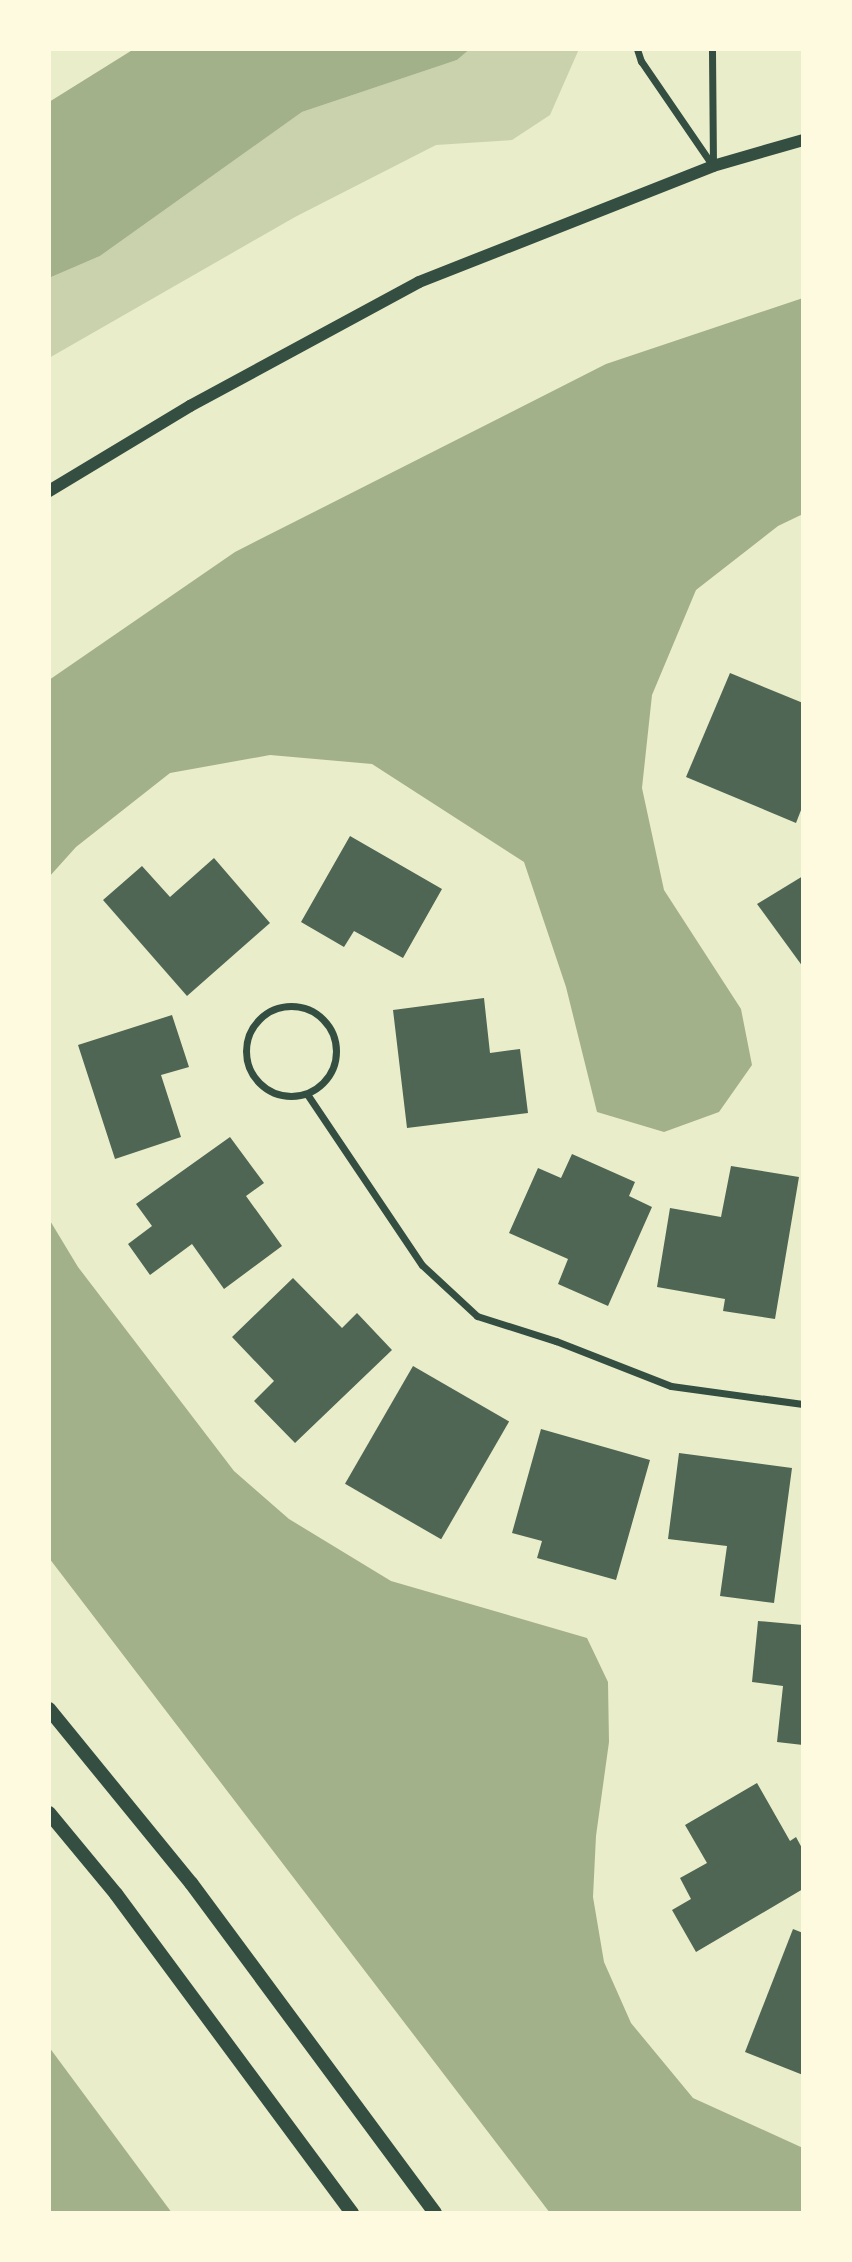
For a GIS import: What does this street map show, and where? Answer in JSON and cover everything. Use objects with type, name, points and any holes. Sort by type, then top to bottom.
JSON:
[{"type":"main road","points":[[49,1709],[191,1883],[435,2213]]},
{"type":"main road","points":[[49,1813],[124,1905],[352,2213]]},
{"type":"street","points":[[637,49],[641,61],[713,166]]},
{"type":"street","points":[[712,49],[713,166]]},
{"type":"street","points":[[49,491],[190,406],[419,282],[713,166],[803,140]]},
{"type":"street","points":[[293,1005],[310,1009],[325,1020],[334,1035],[337,1052],[333,1070],[322,1084],[307,1094],[289,1097],[272,1093],[258,1082],[248,1067],[245,1049],[250,1031],[260,1017],[275,1008],[293,1005]]},
{"type":"street","points":[[307,1094],[422,1265],[477,1317],[556,1340],[671,1386],[803,1404]]},
{"type":"shaded area","points":[[134,49],[470,49],[457,60],[302,112],[100,256],[49,278],[49,102]]},
{"type":"shaded area","points":[[470,49],[579,49],[550,115],[512,140],[436,145],[295,217],[49,358],[49,278],[100,256],[302,112],[457,60]]},
{"type":"shaded area","points":[[803,298],[803,514],[778,526],[696,590],[652,695],[642,788],[664,890],[741,1009],[752,1065],[719,1112],[664,1132],[597,1112],[566,987],[524,862],[372,764],[270,755],[170,773],[76,847],[49,877],[49,680],[235,552],[606,364]]},
{"type":"shaded area","points":[[49,1219],[78,1267],[234,1471],[289,1519],[391,1581],[587,1638],[608,1682],[609,1742],[596,1836],[593,1897],[604,1962],[631,2023],[693,2098],[803,2148],[803,2213],[550,2213],[49,1558]]},
{"type":"shaded area","points":[[49,2047],[172,2213],[49,2213]]},
{"type":"building","points":[[730,673],[803,703],[803,805],[796,823],[686,777]]},
{"type":"building","points":[[350,836],[442,889],[403,958],[354,931],[344,947],[301,922]]},
{"type":"building","points":[[214,858],[270,923],[187,996],[103,900],[142,866],[170,897]]},
{"type":"building","points":[[803,876],[803,967],[757,904]]},
{"type":"building","points":[[484,998],[490,1053],[520,1049],[528,1113],[407,1128],[393,1010]]},
{"type":"building","points":[[172,1015],[189,1067],[161,1075],[181,1137],[115,1159],[78,1045]]},
{"type":"building","points":[[230,1137],[264,1183],[246,1196],[282,1246],[224,1289],[192,1244],[150,1275],[128,1244],[152,1226],[136,1204]]},
{"type":"building","points":[[572,1154],[635,1182],[629,1196],[652,1207],[608,1306],[558,1284],[568,1259],[509,1233],[538,1168],[561,1178]]},
{"type":"building","points":[[731,1166],[799,1177],[775,1319],[723,1311],[725,1299],[657,1287],[670,1208],[721,1217]]},
{"type":"building","points":[[293,1278],[342,1328],[357,1313],[392,1350],[295,1443],[254,1401],[274,1381],[232,1337]]},
{"type":"building","points":[[413,1366],[509,1422],[441,1539],[345,1484]]},
{"type":"building","points":[[541,1429],[650,1460],[616,1580],[537,1558],[542,1541],[512,1533]]},
{"type":"building","points":[[679,1453],[792,1468],[774,1603],[720,1596],[727,1546],[668,1539]]},
{"type":"building","points":[[758,1621],[803,1625],[803,1745],[777,1742],[783,1686],[752,1682]]},
{"type":"building","points":[[757,1783],[790,1841],[796,1837],[803,1850],[803,1889],[696,1952],[672,1910],[691,1899],[680,1878],[707,1863],[685,1825]]},
{"type":"building","points":[[793,1929],[803,1933],[803,2075],[745,2052]]}]
